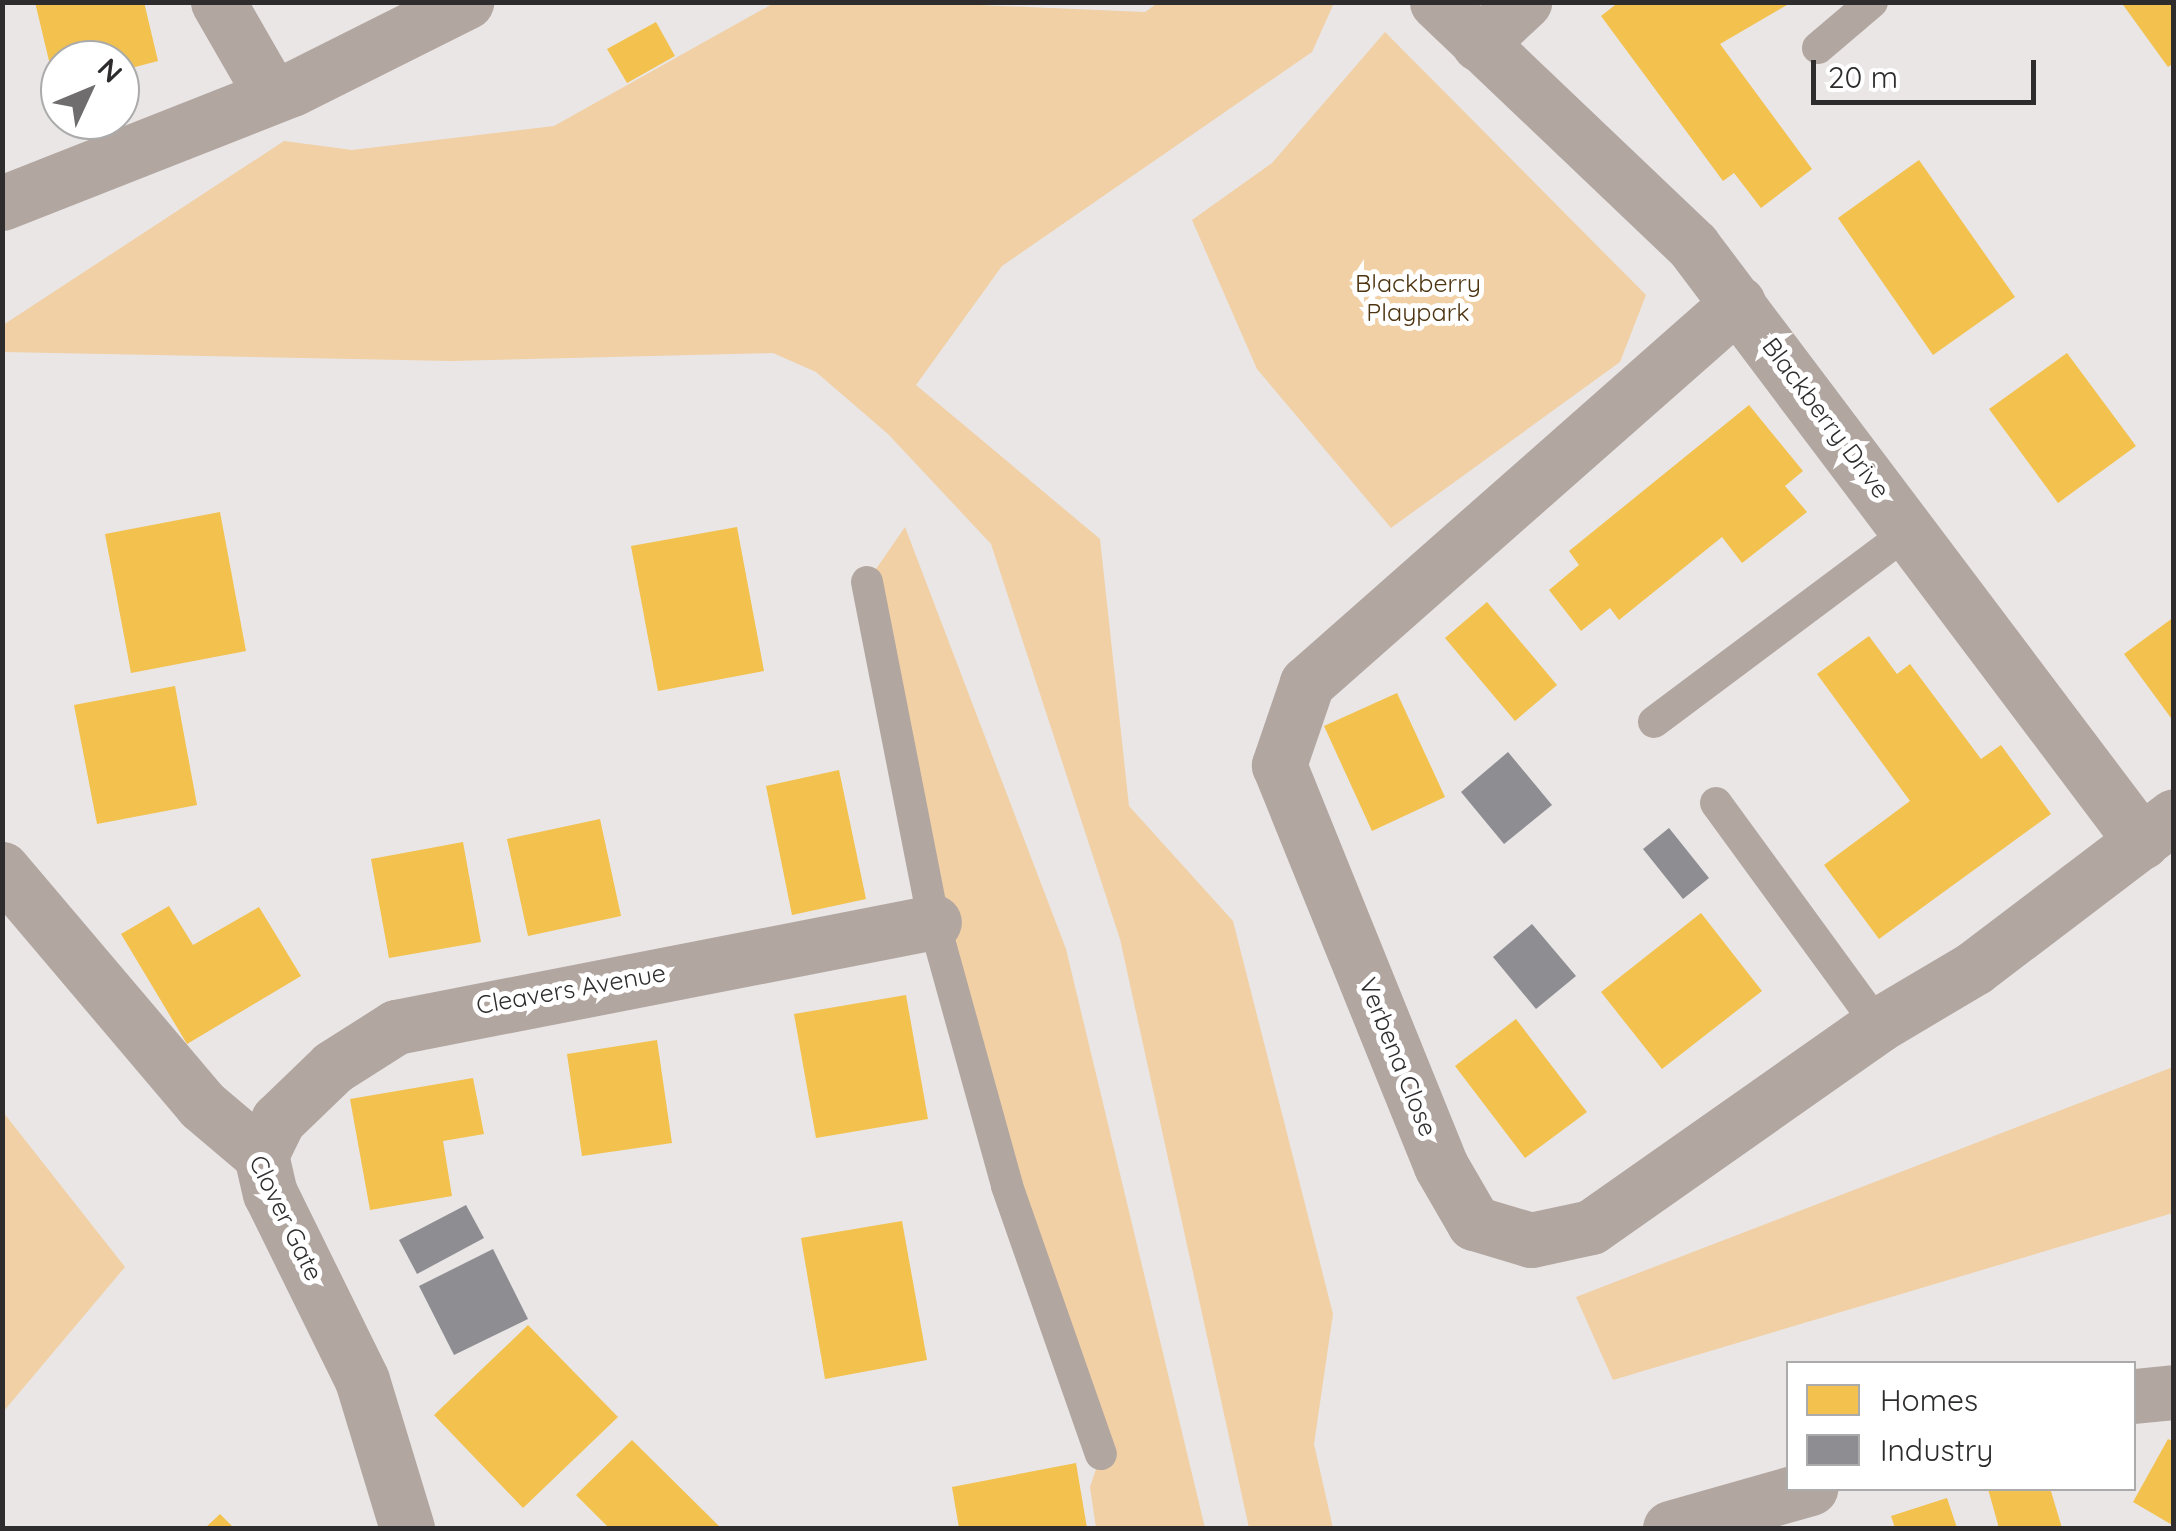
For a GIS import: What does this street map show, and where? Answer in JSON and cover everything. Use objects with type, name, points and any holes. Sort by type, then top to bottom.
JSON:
[{"type":"street","points":[[218,2],[272,96]]},
{"type":"street","points":[[2,203],[272,96],[466,2]]},
{"type":"street","name":"Blackberry Drive","points":[[1437,2],[1694,246],[1911,530],[2158,829]]},
{"type":"street","points":[[1479,44],[1524,2]]},
{"type":"street","name":"Verbena Close","points":[[1738,303],[1306,683],[1280,765],[1442,1166],[1474,1224],[1531,1240],[1591,1226],[1878,1024],[1974,968],[2158,829]]},
{"type":"street","name":"Clover Gate","points":[[2,869],[202,1105],[261,1155],[270,1193],[362,1380],[406,1528]]},
{"type":"street","name":"Cleavers Avenue","points":[[261,1155],[278,1120],[333,1066],[396,1027],[934,922]]},
{"type":"street","points":[[2136,1396],[2174,1392]]},
{"type":"street","points":[[1670,1528],[1800,1491]]},
{"type":"lane","points":[[1818,48],[1872,2]]},
{"type":"lane","points":[[1654,722],[1911,530]]},
{"type":"lane","points":[[867,582],[934,922],[1007,1186],[1101,1454]]},
{"type":"lane","points":[[1716,804],[1878,1024]]},
{"type":"green space","points":[[1159,2],[1334,3],[1312,52],[1002,266],[916,385],[1100,539],[1129,806],[1233,921],[1333,1314],[1314,1444],[1333,1528],[1249,1528],[1120,939],[991,544],[888,434],[816,372],[773,353],[451,361],[3,352],[3,325],[284,141],[352,150],[554,126],[774,3],[931,3],[1145,12]]},
{"type":"green space","name":"Blackberry Playpark","points":[[1385,32],[1646,295],[1620,362],[1391,528],[1257,369],[1192,220],[1272,163]]},
{"type":"green space","points":[[905,527],[1066,949],[1205,1528],[1096,1528],[1090,1487],[1101,1454],[934,922],[867,582]]},
{"type":"green space","points":[[2173,1067],[2173,1213],[1613,1380],[1576,1297]]},
{"type":"green space","points":[[3,1112],[125,1267],[3,1412]]},
{"type":"building: Homes","points":[[35,2],[144,2],[158,61],[140,66],[140,40],[44,40]]},
{"type":"building: Homes","points":[[1619,2],[1792,2],[1720,44],[1812,169],[1761,208],[1734,173],[1723,181],[1601,16]]},
{"type":"building: Homes","points":[[2121,2],[2174,2],[2174,63],[2168,67]]},
{"type":"building: Homes","points":[[656,22],[675,56],[627,83],[607,49]]},
{"type":"building: Homes","points":[[1919,160],[2015,297],[1933,355],[1838,218]]},
{"type":"building: Homes","points":[[2067,353],[2136,446],[2058,503],[1989,409]]},
{"type":"building: Homes","points":[[1749,405],[1803,471],[1785,486],[1807,512],[1742,563],[1722,537],[1619,620],[1610,608],[1581,631],[1549,590],[1579,565],[1569,551]]},
{"type":"building: Homes","points":[[220,512],[246,651],[131,673],[105,534]]},
{"type":"building: Homes","points":[[737,527],[764,671],[658,691],[631,546]]},
{"type":"building: Homes","points":[[1487,602],[1557,685],[1515,721],[1445,638]]},
{"type":"building: Homes","points":[[2174,617],[2174,722],[2124,654]]},
{"type":"building: Homes","points":[[1869,636],[1897,674],[1910,664],[1981,759],[2001,745],[2051,814],[1879,939],[1824,865],[1910,801],[1817,674]]},
{"type":"building: Homes","points":[[175,686],[197,805],[97,824],[74,705]]},
{"type":"building: Homes","points":[[1397,693],[1445,797],[1372,831],[1324,726]]},
{"type":"building: Homes","points":[[839,770],[866,899],[792,915],[766,786]]},
{"type":"building: Homes","points":[[600,819],[621,916],[528,936],[507,839]]},
{"type":"building: Homes","points":[[463,842],[481,942],[389,958],[371,859]]},
{"type":"building: Homes","points":[[169,906],[193,945],[259,907],[301,976],[187,1044],[121,934]]},
{"type":"building: Homes","points":[[1701,913],[1762,991],[1662,1069],[1601,992]]},
{"type":"building: Homes","points":[[906,995],[928,1119],[816,1138],[794,1014]]},
{"type":"building: Homes","points":[[1516,1019],[1587,1112],[1525,1158],[1455,1066]]},
{"type":"building: Homes","points":[[657,1040],[672,1143],[582,1156],[567,1054]]},
{"type":"building: Homes","points":[[473,1078],[484,1134],[443,1141],[452,1196],[370,1210],[350,1099]]},
{"type":"building: Homes","points":[[902,1221],[927,1360],[825,1379],[801,1238]]},
{"type":"building: Homes","points":[[528,1325],[618,1417],[523,1508],[434,1415]]},
{"type":"building: Homes","points":[[2168,1439],[2174,1442],[2174,1526],[2133,1502]]},
{"type":"building: Homes","points":[[632,1440],[721,1528],[609,1528],[576,1495]]},
{"type":"building: Homes","points":[[1076,1463],[1087,1528],[959,1528],[952,1487]]},
{"type":"building: Homes","points":[[1989,1491],[2051,1491],[2062,1528],[1999,1528]]},
{"type":"building: Homes","points":[[1947,1498],[1957,1528],[1895,1528],[1891,1516]]},
{"type":"building: Homes","points":[[220,1514],[234,1528],[205,1528]]},
{"type":"building: Industry","points":[[1508,752],[1552,805],[1504,844],[1461,792]]},
{"type":"building: Industry","points":[[1669,828],[1709,878],[1683,899],[1643,849]]},
{"type":"building: Industry","points":[[1532,924],[1576,976],[1536,1009],[1493,957]]},
{"type":"building: Industry","points":[[466,1205],[484,1238],[417,1274],[399,1240]]},
{"type":"building: Industry","points":[[493,1249],[528,1319],[454,1355],[419,1286]]}]
